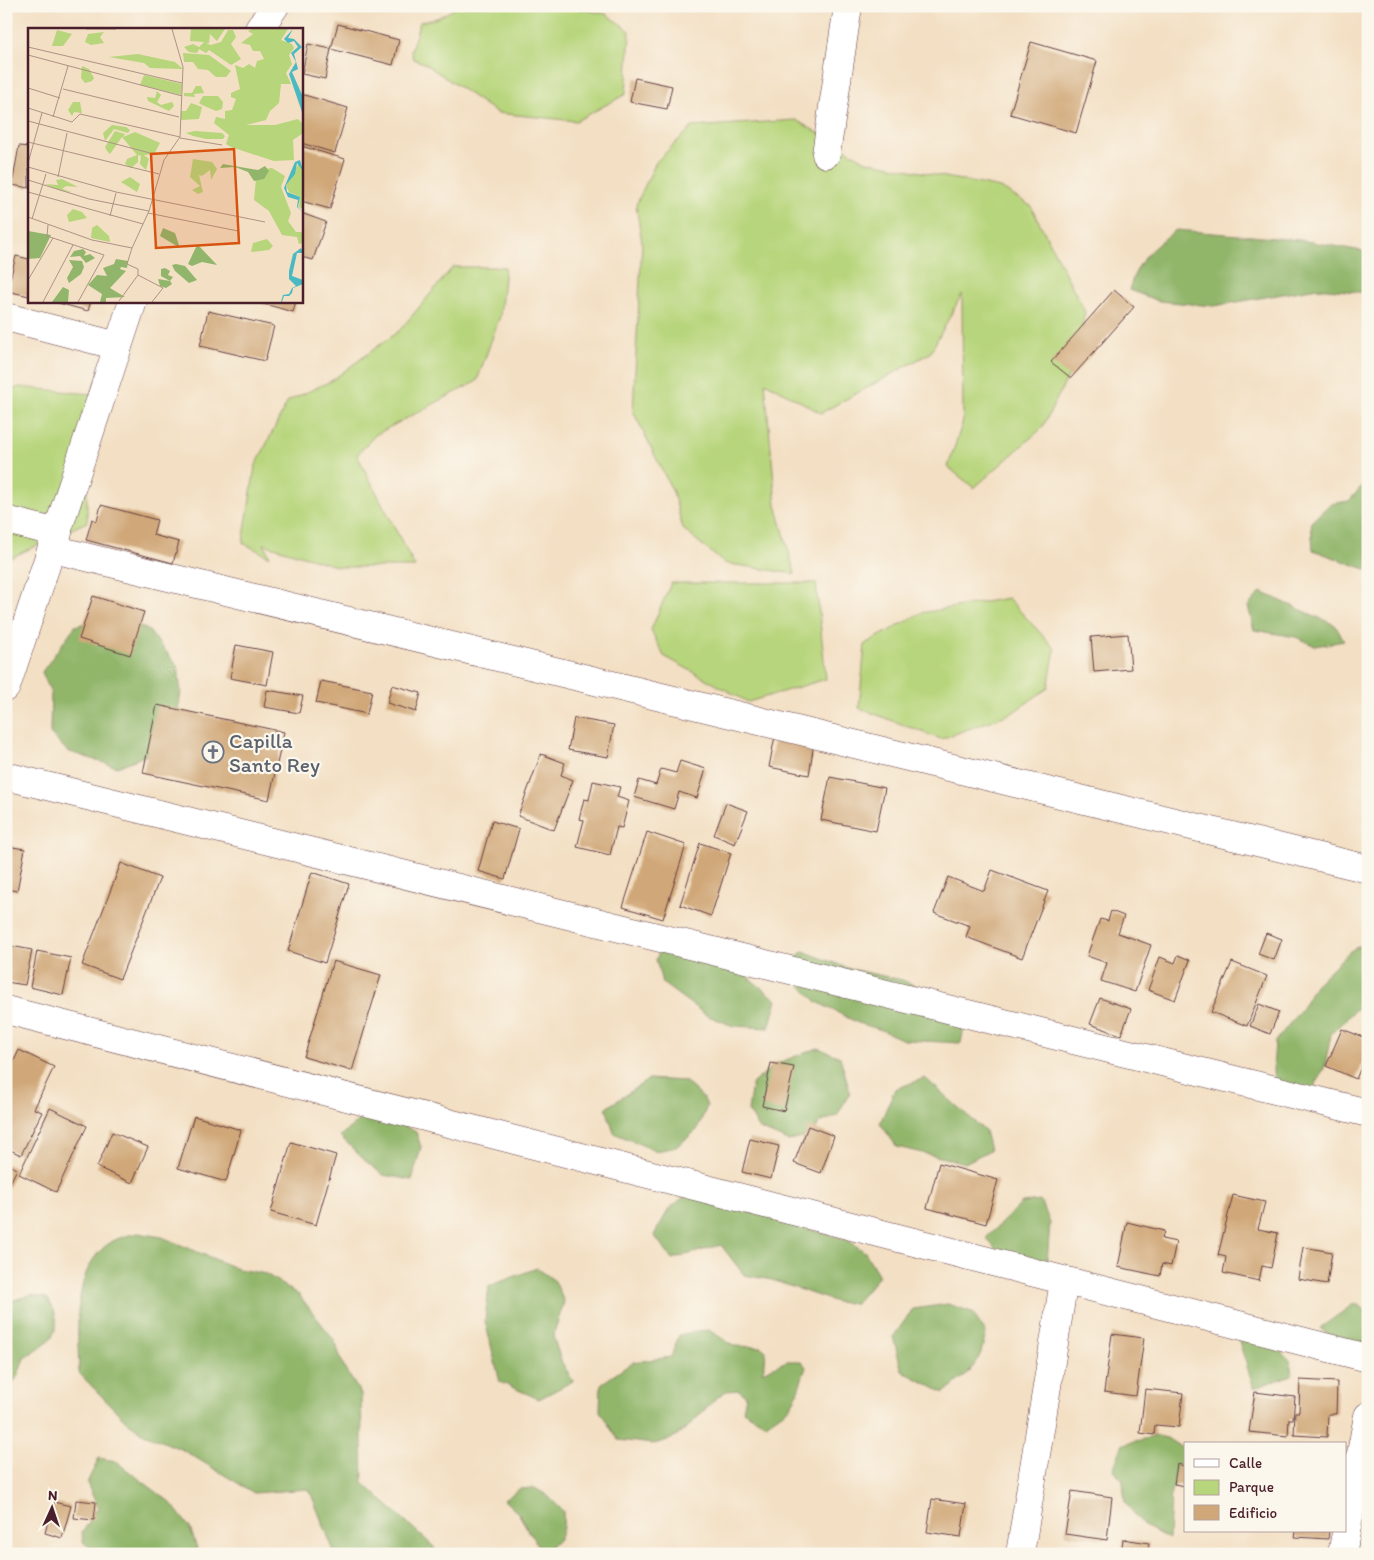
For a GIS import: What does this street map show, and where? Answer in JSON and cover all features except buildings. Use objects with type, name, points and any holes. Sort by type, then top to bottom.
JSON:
[{"type":"street","points":[[260,28],[275,6]]},
{"type":"street","points":[[826,154],[848,6]]},
{"type":"street","points":[[6,687],[133,302]]},
{"type":"street","points":[[6,317],[118,346]]},
{"type":"street","points":[[6,520],[55,541],[1368,870]]},
{"type":"street","points":[[6,776],[1368,1113]]},
{"type":"street","points":[[6,1010],[1368,1358]]},
{"type":"street","points":[[1020,1554],[1064,1281]]},
{"type":"street","points":[[1342,1554],[1368,1416]]},
{"type":"green space","points":[[460,6],[564,6],[606,14],[630,31],[626,94],[576,121],[497,113],[424,63],[413,59],[411,50],[420,22],[437,18]]},
{"type":"green space","points":[[796,120],[866,161],[1000,188],[1031,206],[1085,312],[1075,363],[1042,428],[974,488],[948,467],[963,421],[962,294],[930,353],[821,413],[765,382],[776,505],[795,574],[724,563],[683,529],[673,492],[633,411],[642,242],[636,205],[656,162],[692,127]]},
{"type":"green space","points":[[1176,230],[1300,240],[1368,252],[1368,293],[1317,288],[1214,306],[1159,301],[1129,290],[1137,270],[1146,255]]},
{"type":"green space","points":[[453,267],[505,267],[500,316],[477,381],[375,435],[357,455],[415,567],[339,567],[264,544],[270,557],[243,543],[255,467],[288,401],[331,381],[400,330]]},
{"type":"green space","points":[[20,387],[101,395],[87,473],[87,522],[6,560],[6,391]]},
{"type":"green space","points":[[1368,479],[1368,570],[1313,550],[1311,522],[1330,504],[1349,501]]},
{"type":"green space","points":[[671,583],[816,583],[826,679],[748,702],[664,656],[651,630]]},
{"type":"green space","points":[[1261,592],[1335,625],[1344,641],[1315,646],[1296,637],[1254,630],[1248,606]]},
{"type":"green space","points":[[1008,598],[1055,649],[1048,688],[1012,713],[941,739],[859,708],[865,644],[921,613]]},
{"type":"green space","points":[[120,614],[149,631],[177,665],[181,692],[175,728],[147,755],[117,767],[67,751],[50,733],[51,693],[42,672],[75,626]]},
{"type":"green space","points":[[667,936],[709,961],[745,975],[777,1000],[769,1028],[733,1026],[706,1015],[662,983],[656,959]]},
{"type":"green space","points":[[1363,944],[1368,946],[1368,1008],[1356,1009],[1331,1034],[1325,1066],[1306,1103],[1277,1098],[1273,1072],[1275,1042],[1302,1008],[1315,985],[1350,951]]},
{"type":"green space","points":[[803,951],[850,969],[902,980],[931,992],[954,1009],[963,1032],[961,1043],[904,1040],[879,1029],[858,1023],[817,1002],[784,969]]},
{"type":"green space","points":[[818,1048],[840,1057],[850,1092],[837,1116],[819,1123],[812,1136],[788,1141],[760,1129],[748,1111],[752,1084],[775,1064]]},
{"type":"green space","points":[[925,1078],[985,1131],[990,1150],[965,1163],[897,1147],[880,1123],[895,1089]]},
{"type":"green space","points":[[649,1079],[685,1081],[704,1099],[707,1106],[697,1130],[676,1147],[656,1151],[614,1133],[606,1108]]},
{"type":"green space","points":[[372,1110],[416,1132],[421,1147],[412,1180],[383,1175],[363,1159],[340,1136]]},
{"type":"green space","points":[[703,1181],[727,1181],[799,1227],[846,1239],[865,1252],[879,1276],[855,1304],[836,1302],[772,1280],[744,1275],[721,1245],[672,1259],[654,1235],[669,1209]]},
{"type":"green space","points":[[1041,1201],[1050,1223],[1047,1262],[1003,1257],[986,1238],[1022,1203]]},
{"type":"green space","points":[[138,1233],[162,1237],[238,1269],[266,1274],[299,1295],[334,1340],[345,1369],[361,1394],[363,1483],[434,1547],[435,1554],[335,1554],[309,1489],[254,1493],[183,1450],[144,1434],[126,1421],[79,1373],[78,1320],[83,1283],[89,1266],[99,1252],[113,1241]]},
{"type":"green space","points":[[537,1268],[555,1281],[564,1302],[553,1336],[561,1361],[573,1381],[539,1399],[500,1382],[485,1321],[489,1286]]},
{"type":"green space","points":[[31,1295],[47,1298],[56,1318],[54,1334],[42,1347],[24,1358],[17,1376],[6,1392],[6,1308],[11,1301]]},
{"type":"green space","points":[[1355,1303],[1368,1312],[1368,1354],[1343,1347],[1320,1328]]},
{"type":"green space","points":[[948,1304],[972,1312],[986,1333],[980,1356],[970,1371],[944,1393],[902,1371],[893,1337],[913,1309]]},
{"type":"green space","points":[[1257,1328],[1290,1360],[1292,1375],[1254,1388],[1237,1335]]},
{"type":"green space","points":[[709,1330],[734,1346],[761,1347],[766,1351],[762,1372],[787,1361],[801,1361],[806,1367],[795,1399],[789,1408],[766,1424],[743,1411],[746,1396],[739,1390],[726,1391],[716,1398],[688,1427],[671,1439],[654,1444],[618,1440],[600,1411],[601,1384],[633,1362],[671,1357],[679,1335]]},
{"type":"green space","points":[[1157,1436],[1167,1438],[1184,1449],[1184,1477],[1171,1490],[1169,1539],[1143,1525],[1125,1502],[1123,1481],[1113,1470],[1123,1444]]},
{"type":"green space","points":[[99,1458],[115,1461],[170,1502],[190,1528],[199,1554],[98,1554],[83,1542],[82,1533],[98,1508],[87,1483]]},
{"type":"green space","points":[[535,1488],[548,1496],[563,1511],[561,1536],[554,1544],[541,1551],[518,1513],[504,1500],[519,1489]]},
{"type":"place","name":"Capilla Santo Rey","points":[[213,752]]}]
